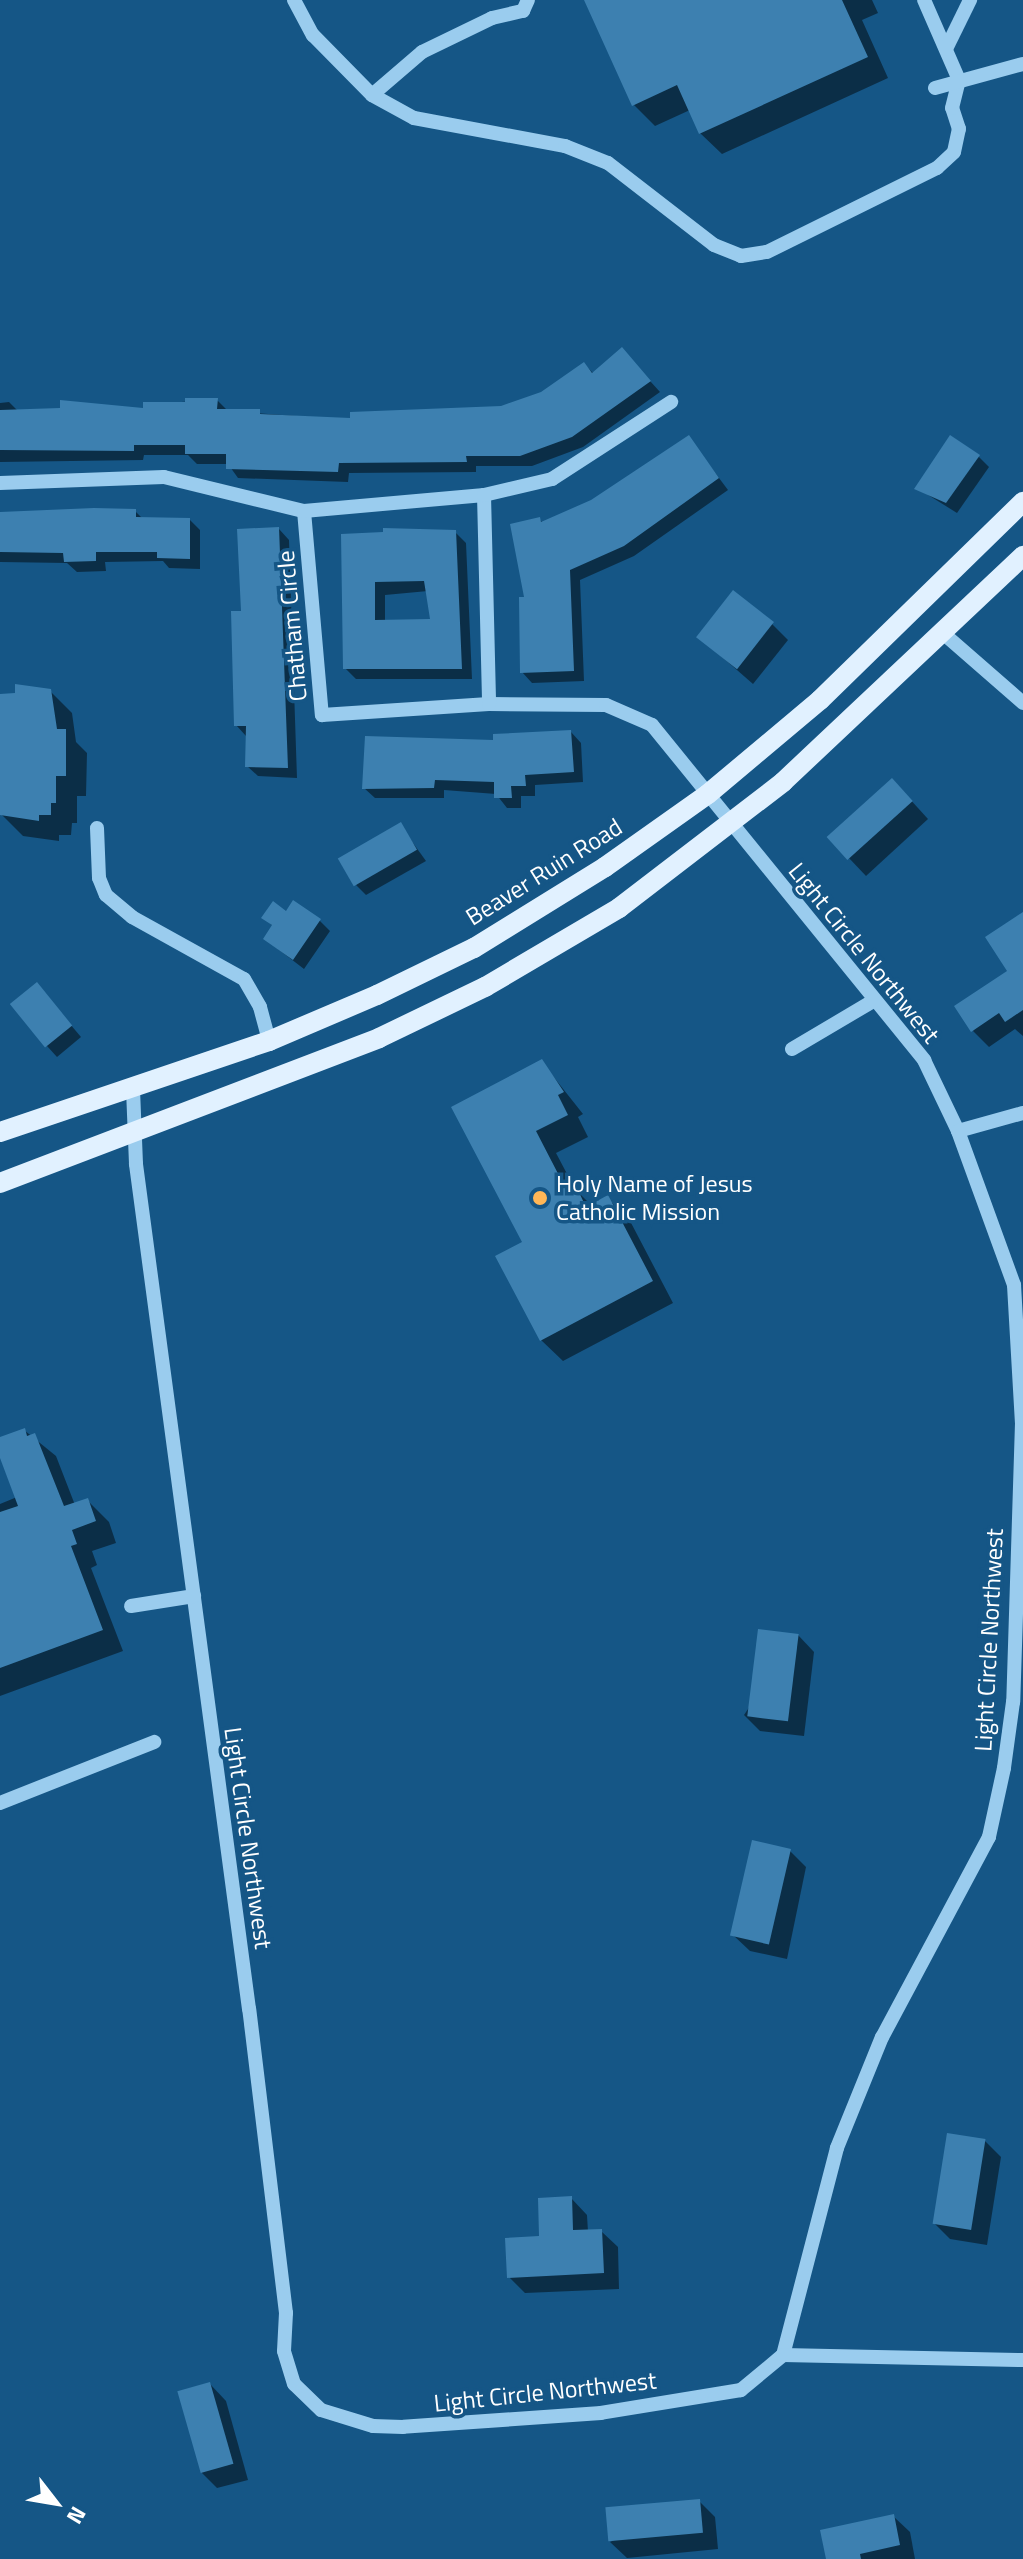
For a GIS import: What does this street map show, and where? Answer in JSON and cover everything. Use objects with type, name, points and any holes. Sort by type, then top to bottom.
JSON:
[{"type":"main road","name":"Beaver Ruin Road","points":[[0,1132],[269,1041],[474,948],[605,867],[708,794],[820,700],[1023,502]]},
{"type":"main road","points":[[0,1183],[133,1129],[379,1038],[485,987],[619,908],[732,825],[861,714],[1023,556]]},
{"type":"street","points":[[294,0],[313,35],[372,95],[414,118],[565,146],[608,163],[714,245],[741,256],[767,252],[937,168],[954,152],[959,129],[952,108],[959,80],[924,0]]},
{"type":"street","points":[[372,95],[422,52],[492,18],[523,11],[528,0]]},
{"type":"street","points":[[946,49],[970,0]]},
{"type":"street","points":[[935,88],[1023,64]]},
{"type":"street","points":[[0,483],[164,477],[304,511],[484,495],[552,479],[671,402]]},
{"type":"street","points":[[484,495],[489,704]]},
{"type":"street","name":"Chatham Circle","points":[[304,511],[322,715],[489,704],[606,705],[652,725],[708,794]]},
{"type":"street","points":[[944,634],[1023,703]]},
{"type":"street","name":"Light Circle Northwest","points":[[133,1088],[133,1129],[286,2313],[284,2351],[294,2384],[321,2410],[373,2426],[403,2427],[601,2413],[741,2390],[783,2355],[837,2148],[882,2037],[989,1837],[1004,1768],[1013,1702],[1022,1423],[1014,1285],[958,1131],[924,1060],[708,794]]},
{"type":"street","points":[[97,828],[99,878],[106,895],[132,917],[244,979],[260,1007],[269,1041]]},
{"type":"street","points":[[792,1049],[875,1000]]},
{"type":"street","points":[[958,1131],[1023,1113]]},
{"type":"street","points":[[131,1606],[194,1596]]},
{"type":"street","points":[[0,1803],[154,1742]]},
{"type":"street","points":[[783,2355],[1023,2360]]},
{"type":"building","points":[[584,0],[842,0],[868,57],[699,134],[677,85],[632,106]]},
{"type":"building","points":[[622,347],[651,381],[572,437],[520,456],[466,456],[467,462],[339,463],[338,472],[226,469],[226,454],[185,454],[185,445],[134,445],[134,451],[0,450],[0,410],[60,408],[60,400],[143,408],[143,402],[218,398],[217,409],[260,409],[260,414],[350,418],[350,412],[501,406],[541,392],[584,362],[592,373]]},
{"type":"building","points":[[689,435],[719,478],[624,546],[570,570],[574,671],[520,673],[519,597],[524,597],[510,524],[540,517],[541,522],[591,500]]},
{"type":"building","points":[[950,435],[980,455],[946,503],[914,489]]},
{"type":"building","points":[[136,509],[136,517],[190,518],[190,559],[157,558],[157,552],[96,552],[96,561],[64,562],[63,553],[0,552],[0,512]]},
{"type":"building","points":[[279,527],[288,768],[245,767],[246,726],[234,726],[231,611],[241,611],[237,529]]},
{"type":"building","points":[[383,528],[456,530],[462,669],[343,669],[341,534],[383,532]],"holes":[[[424,581],[430,619],[375,620],[375,582]]]},
{"type":"building","points":[[733,590],[774,622],[737,669],[696,637]]},
{"type":"building","points":[[15,684],[51,689],[57,729],[66,729],[66,776],[56,776],[56,803],[51,803],[51,815],[39,815],[39,821],[0,815],[0,694],[15,693]]},
{"type":"building","points":[[571,730],[574,772],[525,775],[526,786],[511,786],[512,798],[494,798],[494,782],[435,780],[434,788],[362,789],[365,736],[493,740],[493,734]]},
{"type":"building","points":[[892,778],[913,801],[847,860],[827,837]]},
{"type":"building","points":[[401,822],[417,850],[354,886],[338,858]]},
{"type":"building","points":[[293,900],[321,919],[293,960],[263,939],[272,925],[261,918],[273,901],[286,911]]},
{"type":"building","points":[[1023,912],[1023,1010],[1005,1022],[999,1013],[971,1032],[954,1006],[1007,971],[985,937]]},
{"type":"building","points":[[37,982],[72,1026],[45,1048],[10,1004]]},
{"type":"building","name":"Holy Name of Jesus Catholic Mission","points":[[542,1059],[564,1092],[558,1095],[568,1115],[536,1131],[567,1191],[576,1186],[586,1207],[608,1195],[653,1281],[540,1341],[495,1256],[522,1242],[451,1107]]},
{"type":"building","points":[[25,1428],[27,1436],[35,1433],[64,1506],[88,1498],[96,1521],[72,1530],[77,1544],[71,1546],[103,1630],[0,1668],[0,1512],[18,1506],[0,1458],[0,1437]]},
{"type":"building","points":[[758,1629],[799,1634],[788,1721],[747,1716]]},
{"type":"building","points":[[752,1840],[791,1849],[769,1944],[730,1935]]},
{"type":"building","points":[[947,2133],[986,2139],[971,2230],[933,2224]]},
{"type":"building","points":[[572,2196],[573,2230],[602,2229],[604,2273],[507,2278],[505,2238],[539,2236],[538,2198]]},
{"type":"building","points":[[210,2382],[233,2464],[201,2473],[177,2391]]},
{"type":"building","points":[[700,2499],[703,2533],[608,2541],[605,2507]]},
{"type":"building","points":[[894,2514],[900,2545],[860,2554],[861,2559],[826,2559],[820,2530]]},
{"type":"place","name":"Holy Name of Jesus Catholic Mission","points":[[540,1198]]}]
